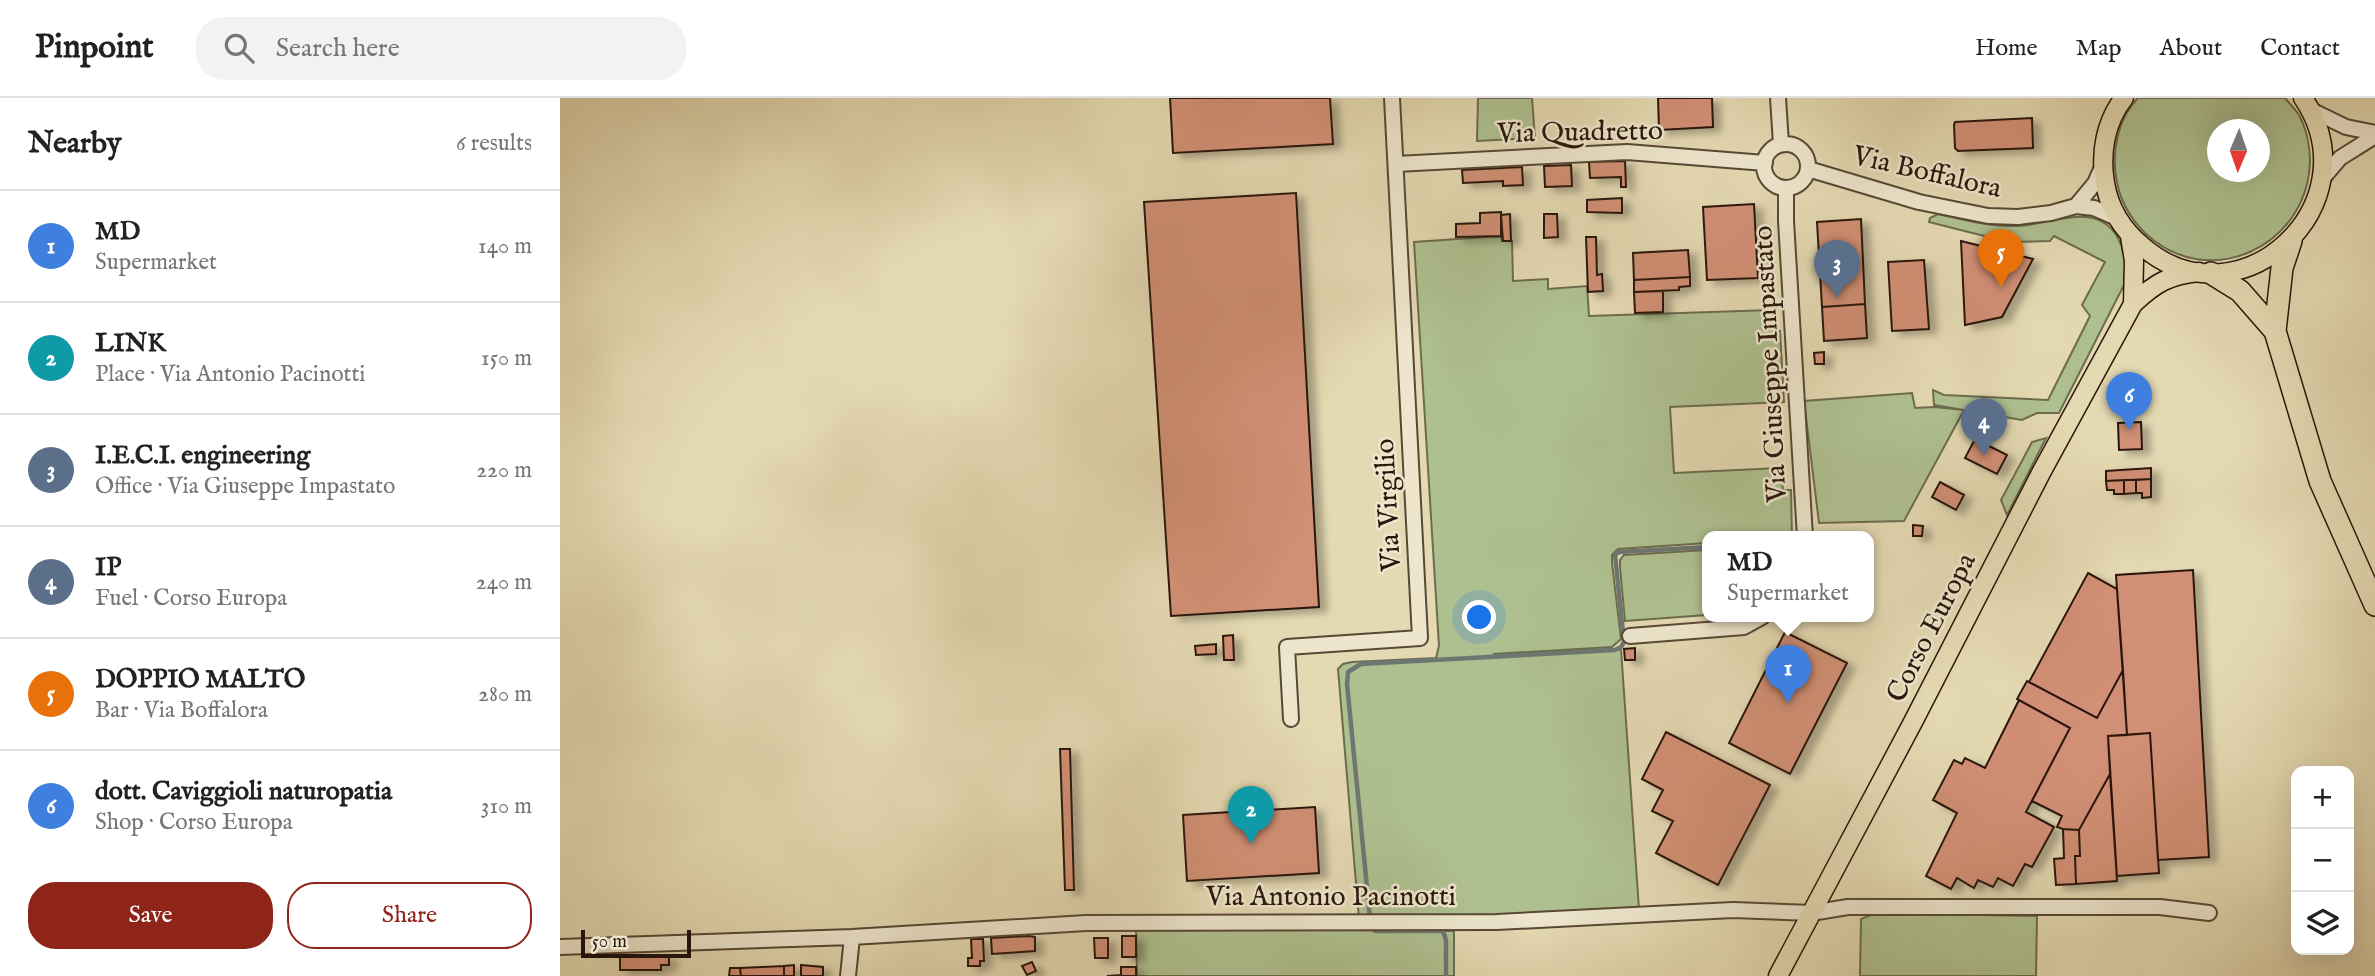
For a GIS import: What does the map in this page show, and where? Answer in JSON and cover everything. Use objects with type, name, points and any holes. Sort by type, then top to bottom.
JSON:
[{"type":"highway","points":[[2291,241],[2282,268],[2275,331],[2320,481],[2375,605]]},
{"type":"highway","points":[[2205,272],[2240,290],[2275,331]]},
{"type":"main road","name":"Corso Europa","points":[[2120,101],[2105,136],[2102,167],[2106,194],[2117,218],[2130,236],[2150,254],[2174,266],[2205,272]]},
{"type":"main road","name":"Corso Europa","points":[[1778,976],[2133,304],[2166,279],[2241,269],[2268,258],[2291,241],[2312,212],[2323,178],[2322,143],[2307,104]]},
{"type":"main road","name":"Corso Europa","points":[[2130,236],[2134,261],[2133,304]]},
{"type":"street","points":[[1392,98],[1396,164]]},
{"type":"street","points":[[1779,98],[1781,144],[1771,150],[1765,163],[1769,179],[1786,188]]},
{"type":"street","points":[[2307,104],[2346,127],[2375,134]]},
{"type":"street","points":[[2323,178],[2340,158],[2375,134]]},
{"type":"street","name":"Via Boffalora","points":[[1781,144],[1790,144],[1801,149],[1808,160],[1805,177],[1799,184],[1786,188]]},
{"type":"street","name":"Via Quadretto","points":[[1396,164],[1627,152],[1765,163]]},
{"type":"street","name":"Via Virgilio","points":[[1291,719],[1287,647],[1420,638],[1396,164]]},
{"type":"street","points":[[2076,206],[2095,183],[2102,167]]},
{"type":"street","name":"Via Boffalora","points":[[1808,169],[1919,202],[1988,216],[2018,218],[2076,206],[2094,208],[2117,218]]},
{"type":"street","name":"Via Giuseppe Impastato","points":[[1786,188],[1805,531]]},
{"type":"street","points":[[1630,636],[1744,627],[1753,622]]},
{"type":"street","name":"Via Antonio Pacinotti","points":[[560,947],[852,937],[1086,923],[1416,920],[1497,922],[1732,910],[1811,913],[1848,907],[2160,906],[2210,913]]},
{"type":"street","points":[[848,976],[852,937]]},
{"type":"green space","points":[[1478,98],[1532,98],[1535,138],[1477,141]]},
{"type":"green space","points":[[2138,98],[2285,98],[2301,120],[2310,155],[2305,191],[2292,217],[2274,237],[2250,252],[2224,259],[2197,259],[2170,251],[2145,233],[2134,221],[2117,185],[2116,145],[2126,115]]},
{"type":"green space","points":[[1938,214],[1978,223],[2008,226],[2086,217],[2109,226],[2118,238],[2125,261],[2124,285],[2059,413],[2037,413],[2022,420],[1934,405],[1933,390],[1944,395],[2048,400],[2090,316],[2082,305],[2105,262],[2054,236],[2050,241],[2008,242],[1929,222],[1930,218]]},
{"type":"green space","points":[[1501,236],[1502,241],[1512,241],[1513,281],[1548,279],[1548,289],[1587,286],[1589,316],[1772,310],[1775,329],[1780,331],[1784,402],[1670,407],[1674,473],[1781,468],[1783,490],[1791,490],[1792,531],[1702,531],[1702,543],[1618,549],[1612,555],[1612,563],[1621,639],[1612,647],[1493,654],[1621,649],[1639,909],[1489,918],[1359,919],[1338,669],[1343,664],[1352,662],[1436,658],[1439,646],[1414,242]]},
{"type":"green space","points":[[1912,393],[1915,408],[1964,410],[1904,521],[1819,523],[1804,401]]},
{"type":"green space","points":[[2046,438],[2007,515],[2001,500],[2032,442]]},
{"type":"green space","points":[[1702,550],[1702,615],[1625,621],[1620,567],[1620,560],[1624,555]]},
{"type":"green space","points":[[1876,913],[2037,916],[2036,976],[1860,976],[1861,919]]},
{"type":"green space","points":[[1136,928],[1454,931],[1454,976],[1137,976]]},
{"type":"building","points":[[1170,98],[1330,98],[1333,144],[1173,153]]},
{"type":"building","points":[[1658,98],[1712,98],[1713,127],[1659,130]]},
{"type":"building","points":[[2032,118],[2033,148],[1958,151],[1955,148],[1955,122]]},
{"type":"building","points":[[1625,161],[1626,187],[1621,187],[1621,177],[1590,178],[1589,162]]},
{"type":"building","points":[[1571,165],[1572,186],[1545,187],[1544,166]]},
{"type":"building","points":[[1522,167],[1523,185],[1503,186],[1503,181],[1463,183],[1462,170]]},
{"type":"building","points":[[1296,193],[1319,607],[1171,616],[1144,202]]},
{"type":"building","points":[[1622,198],[1622,213],[1587,212],[1587,200]]},
{"type":"building","points":[[1754,204],[1758,278],[1707,280],[1703,207]]},
{"type":"building","points":[[1501,212],[1501,236],[1456,237],[1456,224],[1480,223],[1480,213]]},
{"type":"building","points":[[1510,214],[1511,241],[1503,241],[1501,215]]},
{"type":"building","points":[[1544,214],[1557,214],[1558,237],[1544,238]]},
{"type":"building","points":[[1861,219],[1865,304],[1822,307],[1817,222]]},
{"type":"building","points":[[1586,237],[1596,237],[1597,275],[1602,274],[1603,291],[1588,292]]},
{"type":"building","points":[[1961,241],[2033,259],[2002,317],[1965,325]]},
{"type":"building","points":[[1688,250],[1690,277],[1634,280],[1633,253]]},
{"type":"building","points":[[1924,260],[1929,329],[1892,331],[1888,262]]},
{"type":"building","points":[[1690,277],[1690,286],[1679,287],[1679,290],[1634,292],[1634,280]]},
{"type":"building","points":[[1663,291],[1663,312],[1635,313],[1634,292]]},
{"type":"building","points":[[1865,304],[1867,338],[1824,341],[1822,307]]},
{"type":"building","points":[[1824,352],[1824,364],[1815,364],[1814,353]]},
{"type":"building","points":[[2141,422],[2142,449],[2119,450],[2118,423]]},
{"type":"building","points":[[1975,439],[2007,455],[1997,474],[1965,458]]},
{"type":"building","points":[[2151,468],[2151,479],[2106,481],[2106,471]]},
{"type":"building","points":[[2151,479],[2151,497],[2142,498],[2142,493],[2136,493],[2136,480]]},
{"type":"building","points":[[2124,480],[2136,480],[2136,493],[2124,494]]},
{"type":"building","points":[[2124,480],[2124,494],[2114,494],[2114,490],[2107,490],[2106,481]]},
{"type":"building","points":[[1940,482],[1964,495],[1956,510],[1932,497]]},
{"type":"building","points":[[1913,525],[1923,526],[1922,536],[1913,536]]},
{"type":"building","points":[[2193,570],[2209,857],[2158,860],[2150,733],[2127,735],[2116,575]]},
{"type":"building","points":[[2088,573],[2117,589],[2123,670],[2097,718],[2029,682]]},
{"type":"building","points":[[1785,632],[1847,663],[1790,774],[1729,743]]},
{"type":"building","points":[[1233,635],[1234,660],[1224,660],[1223,636]]},
{"type":"building","points":[[1216,644],[1216,654],[1196,655],[1195,646]]},
{"type":"building","points":[[1635,648],[1635,660],[1625,660],[1624,649]]},
{"type":"building","points":[[2123,670],[2127,735],[2108,736],[2110,774],[2079,830],[2057,827],[2062,816],[2032,801],[2070,728],[2017,699],[2027,681],[2097,718]]},
{"type":"building","points":[[2019,700],[2070,728],[2026,812],[2054,827],[2032,867],[2025,864],[2013,886],[1998,878],[1993,887],[1978,880],[1974,888],[1957,878],[1951,889],[1926,876],[1957,813],[1933,800],[1954,760],[1962,764],[1965,758],[1985,768]]},
{"type":"building","points":[[1666,732],[1770,785],[1718,885],[1656,853],[1673,821],[1652,811],[1663,790],[1642,779]]},
{"type":"building","points":[[2150,733],[2159,873],[2117,876],[2108,736]]},
{"type":"building","points":[[1060,749],[1070,749],[1074,890],[1065,890]]},
{"type":"building","points":[[2110,774],[2117,881],[2076,884],[2075,856],[2080,856],[2079,830]]},
{"type":"building","points":[[1315,807],[1319,873],[1187,881],[1183,815]]},
{"type":"building","points":[[2063,829],[2079,830],[2080,856],[2075,856],[2076,884],[2056,885],[2054,859],[2064,858]]},
{"type":"building","points":[[1122,936],[1136,936],[1136,957],[1122,957]]},
{"type":"building","points":[[1035,937],[1035,951],[992,954],[991,938]]},
{"type":"building","points":[[1094,938],[1108,938],[1108,958],[1095,958]]},
{"type":"building","points":[[971,939],[983,939],[984,961],[980,961],[980,966],[968,966],[968,958],[972,958]]},
{"type":"building","points":[[669,955],[669,965],[661,965],[661,970],[620,970],[620,957]]},
{"type":"building","points":[[1032,962],[1036,971],[1027,975],[1022,966]]},
{"type":"building","points":[[794,965],[794,976],[784,976],[784,966]]},
{"type":"building","points":[[801,965],[823,967],[823,976],[801,976]]},
{"type":"building","points":[[784,966],[784,976],[741,976],[740,968]]},
{"type":"building","points":[[1121,967],[1136,967],[1136,976],[1107,976],[1121,975]]},
{"type":"building","points":[[730,968],[740,968],[741,976],[729,976]]},
{"type":"waterway","points":[[1370,918],[1348,672],[1361,664],[1615,650],[1624,642],[1615,555],[1619,552],[1702,547]]},
{"type":"waterway","points":[[1371,927],[1375,931],[1443,931],[1446,940],[1446,976]]},
{"type":"place","name":"DOPPIO MALTO","points":[[2001,287]]},
{"type":"place","name":"I.E.C.I. engineering","points":[[1837,298]]},
{"type":"place","name":"dott. Caviggioli naturopatia","points":[[2129,430]]},
{"type":"place","name":"IP","points":[[1984,456]]},
{"type":"place","name":"MD","points":[[1788,703]]},
{"type":"place","name":"LINK","points":[[1251,844]]}]
